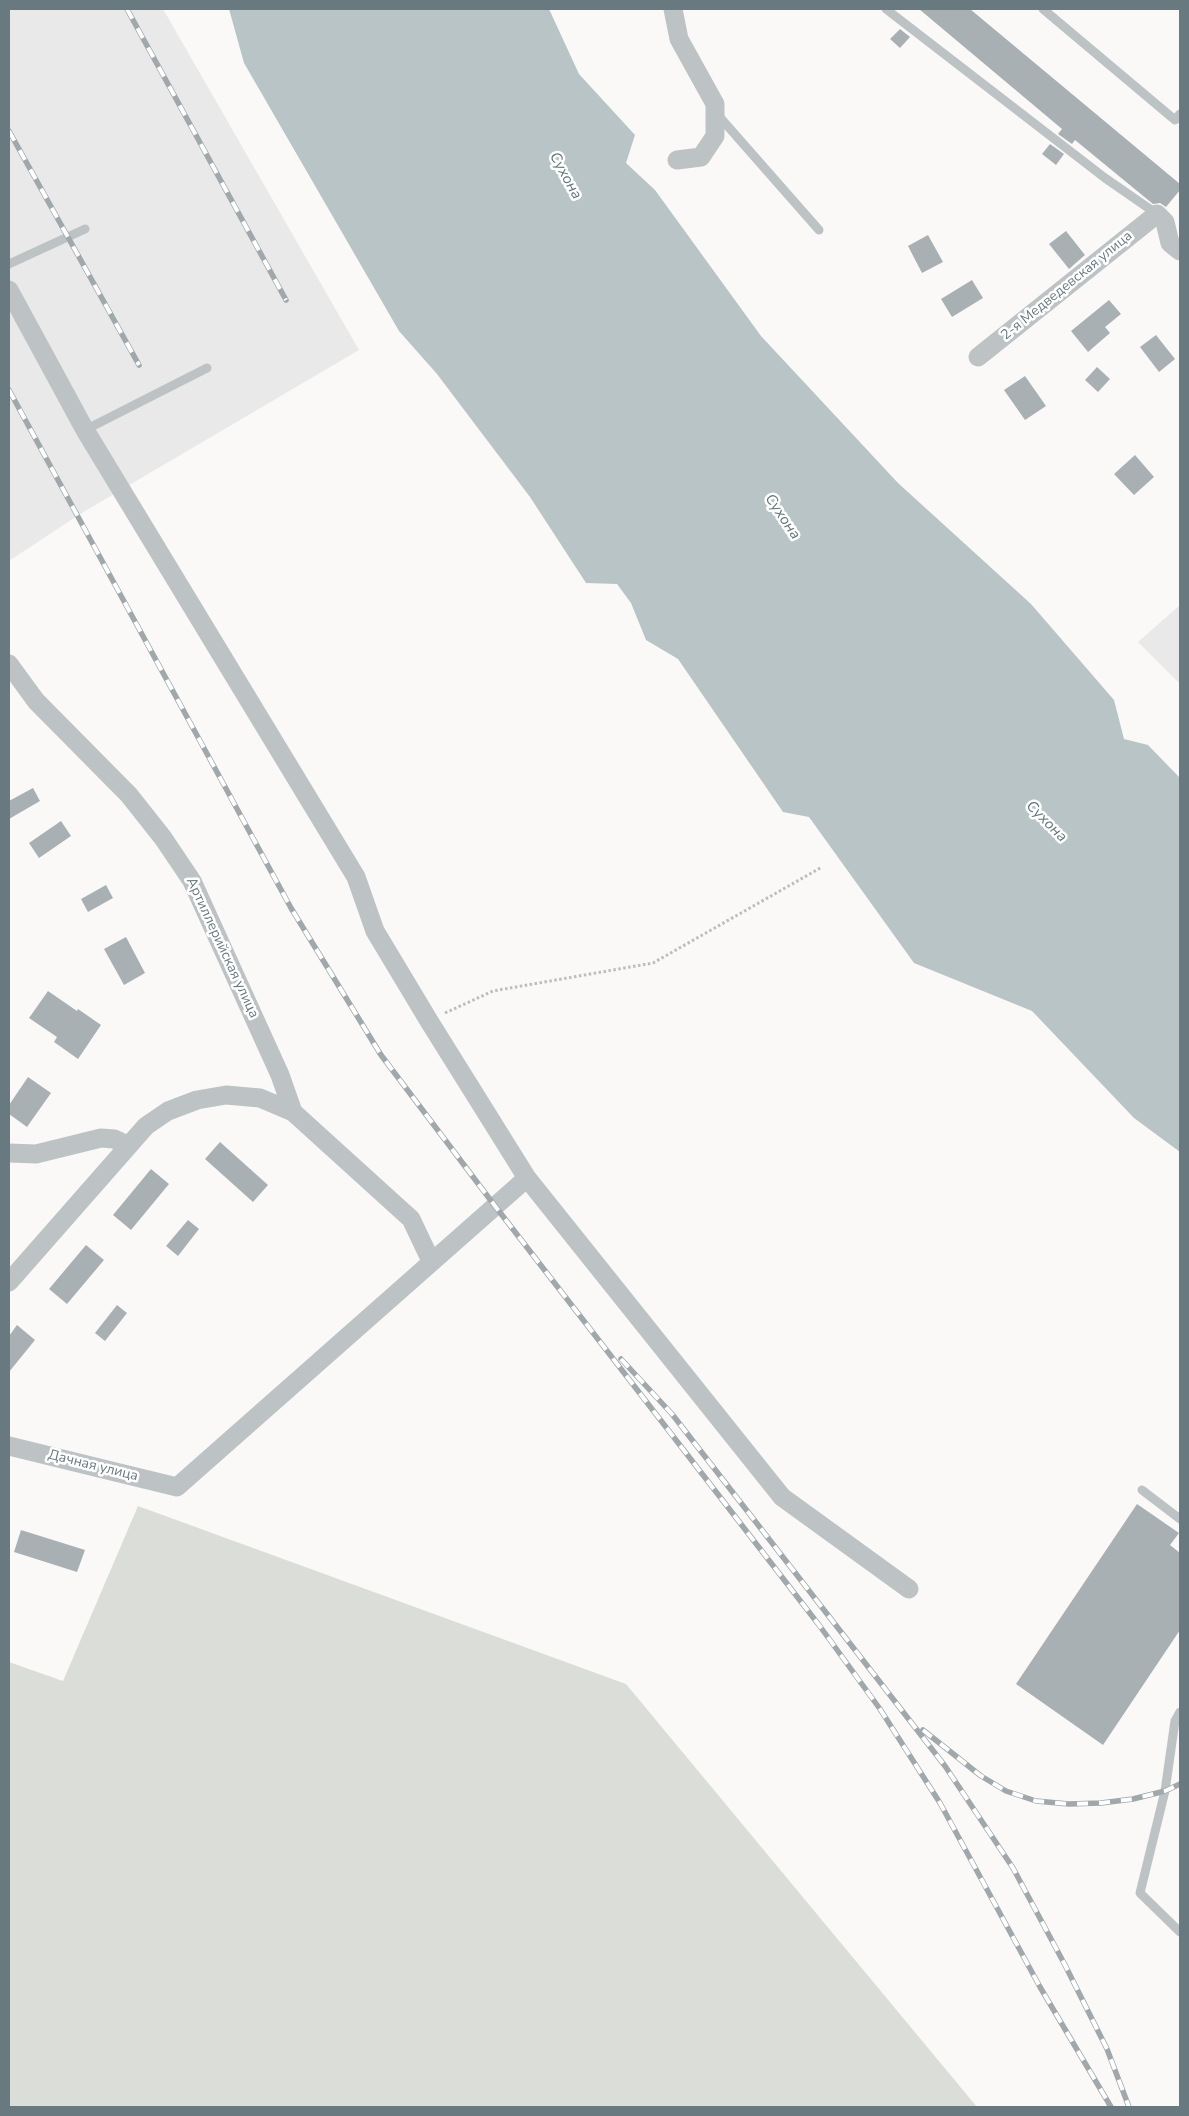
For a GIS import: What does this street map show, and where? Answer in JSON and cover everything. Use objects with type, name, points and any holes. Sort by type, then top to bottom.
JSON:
[{"type":"street","points":[[674,9],[679,39],[715,104],[715,136],[701,157],[677,160]]},
{"type":"street","points":[[1157,214],[1165,222],[1170,243],[1180,251]]},
{"type":"street","name":"2-я Медведевская улица","points":[[978,357],[1157,214]]},
{"type":"street","points":[[9,290],[85,430],[356,877],[375,931],[527,1178],[782,1497],[909,1590]]},
{"type":"street","name":"Артиллерийская улица","points":[[9,664],[36,701],[128,795],[163,838],[192,881],[280,1075],[293,1112]]},
{"type":"street","name":"Артиллерийская улица","points":[[9,1282],[127,1145],[146,1126],[168,1112],[211,1096],[243,1095],[260,1098],[293,1112],[411,1219],[431,1261]]},
{"type":"street","points":[[9,1153],[36,1154],[101,1138],[114,1139],[127,1145]]},
{"type":"street","points":[[431,1261],[527,1178]]},
{"type":"street","name":"Дачная улица","points":[[9,1446],[177,1487],[431,1261]]},
{"type":"lane","points":[[886,9],[1105,178],[1157,214]]},
{"type":"lane","points":[[1043,9],[1178,119]]},
{"type":"lane","points":[[715,112],[819,230]]},
{"type":"lane","points":[[9,264],[85,228]]},
{"type":"lane","points":[[85,430],[207,368]]},
{"type":"lane","points":[[1142,1490],[1180,1520]]},
{"type":"lane","points":[[1180,1712],[1175,1721],[1165,1791],[1140,1893],[1180,1932]]},
{"type":"path","points":[[429,1021],[494,992],[653,962],[822,867]]},
{"type":"shaded area","points":[[9,9],[163,9],[359,350],[80,514],[9,561]]},
{"type":"shaded area","points":[[1180,605],[1180,684],[1138,642]]},
{"type":"shaded area","points":[[138,1506],[626,1684],[977,2107],[9,2107],[9,1662],[63,1681]]},
{"type":"water","name":"Сухона","points":[[229,9],[549,9],[579,74],[635,135],[626,163],[655,190],[761,336],[898,483],[1031,604],[1114,700],[1124,739],[1148,745],[1180,778],[1180,1152],[1134,1118],[1032,1011],[914,963],[809,817],[783,812],[678,659],[646,640],[631,603],[617,584],[586,583],[530,497],[437,374],[399,331],[244,63]]},
{"type":"building","points":[[919,9],[970,9],[1180,184],[1180,190],[1166,207],[1160,203],[1153,204],[1075,140],[1072,144],[1058,134],[1062,129]]},
{"type":"building","points":[[900,29],[910,37],[900,48],[890,39]]},
{"type":"building","points":[[1050,144],[1064,154],[1056,165],[1042,154]]},
{"type":"building","points":[[1066,231],[1085,255],[1069,269],[1049,244]]},
{"type":"building","points":[[928,235],[943,262],[922,273],[908,246]]},
{"type":"building","points":[[972,280],[983,298],[952,317],[941,299]]},
{"type":"building","points":[[1109,300],[1121,314],[1105,327],[1110,333],[1088,352],[1071,331]]},
{"type":"building","points":[[1156,335],[1175,359],[1159,372],[1140,347]]},
{"type":"building","points":[[1097,367],[1110,379],[1098,392],[1085,380]]},
{"type":"building","points":[[1025,376],[1046,406],[1025,420],[1004,390]]},
{"type":"building","points":[[1135,455],[1154,477],[1134,495],[1114,474]]},
{"type":"building","points":[[33,788],[40,801],[9,819],[9,801]]},
{"type":"building","points":[[61,821],[71,836],[39,858],[29,843]]},
{"type":"building","points":[[106,885],[113,898],[88,912],[81,899]]},
{"type":"building","points":[[126,937],[145,973],[124,985],[104,949]]},
{"type":"building","points":[[48,991],[101,1025],[78,1059],[54,1042],[57,1037],[29,1018]]},
{"type":"building","points":[[28,1077],[51,1093],[27,1127],[9,1114],[9,1105]]},
{"type":"building","points":[[220,1142],[268,1185],[253,1202],[205,1159]]},
{"type":"building","points":[[151,1169],[169,1184],[131,1230],[113,1215]]},
{"type":"building","points":[[188,1220],[199,1229],[178,1256],[166,1246]]},
{"type":"building","points":[[86,1245],[104,1260],[67,1304],[49,1289]]},
{"type":"building","points":[[117,1305],[127,1313],[105,1341],[95,1333]]},
{"type":"building","points":[[17,1325],[35,1340],[9,1372],[9,1336]]},
{"type":"building","points":[[1137,1504],[1179,1533],[1170,1545],[1180,1553],[1180,1630],[1103,1745],[1016,1684]]},
{"type":"building","points":[[21,1530],[85,1550],[77,1572],[14,1552]]},
{"type":"railway","points":[[127,9],[286,300]]},
{"type":"railway","points":[[9,131],[139,365]]},
{"type":"railway","points":[[9,390],[291,908],[381,1055],[495,1206],[819,1625],[880,1709],[940,1803],[1040,1987],[1111,2107]]},
{"type":"railway","points":[[621,1359],[672,1414],[945,1766],[1013,1868],[1107,2049],[1129,2107]]},
{"type":"railway","points":[[923,1730],[981,1776],[1006,1791],[1036,1801],[1069,1804],[1101,1803],[1133,1799],[1165,1791],[1180,1784]]}]
